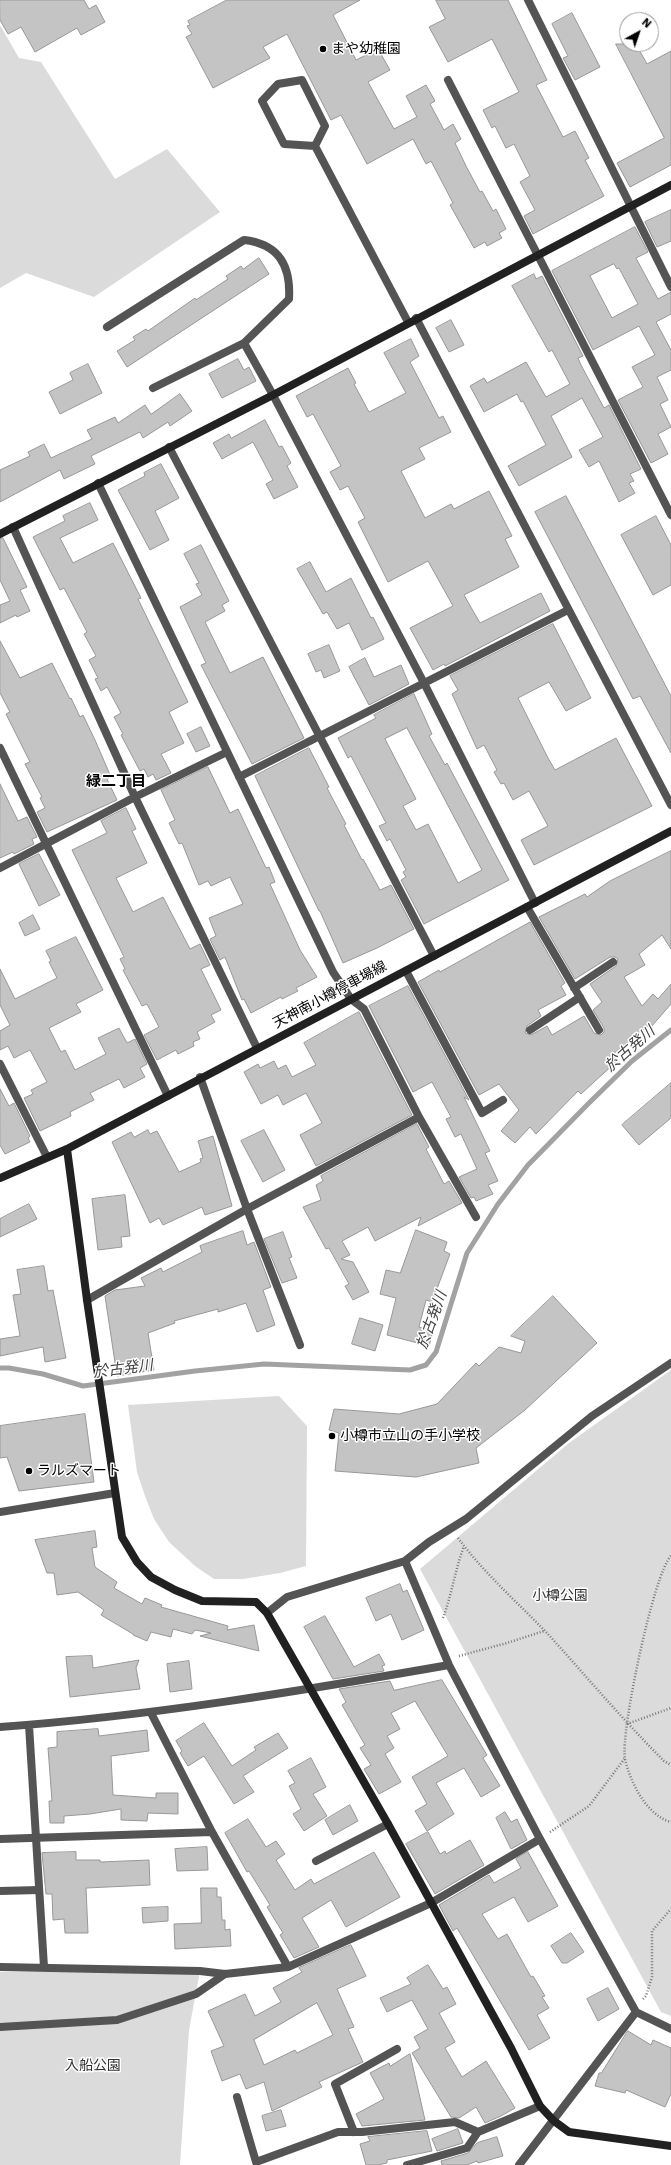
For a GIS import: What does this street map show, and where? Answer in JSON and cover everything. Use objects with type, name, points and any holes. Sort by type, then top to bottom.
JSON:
[{"type":"street","points":[[528,0],[629,206],[671,287]]},
{"type":"street","points":[[302,80],[325,126],[315,146],[284,144],[262,101],[278,84],[302,80]]},
{"type":"street","points":[[448,80],[536,255],[671,515]]},
{"type":"street","points":[[315,146],[408,322]]},
{"type":"street","points":[[0,534],[273,395],[408,322],[671,185]]},
{"type":"street","points":[[107,327],[244,240],[257,241],[271,247],[288,271],[290,285],[289,299],[244,343],[153,388]]},
{"type":"street","points":[[416,318],[671,805]]},
{"type":"street","points":[[244,343],[273,395],[424,683],[531,904],[574,988],[599,1030]]},
{"type":"street","points":[[169,447],[434,956]]},
{"type":"street","points":[[98,483],[333,972],[351,999],[364,1009],[419,1117],[476,1217]]},
{"type":"street","points":[[13,527],[135,797],[257,1048]]},
{"type":"street","points":[[239,777],[568,610]]},
{"type":"street","points":[[0,748],[45,845],[168,1096]]},
{"type":"street","points":[[0,868],[135,797],[227,752]]},
{"type":"street","name":"天神南小樽停車場線","points":[[0,1178],[67,1149],[168,1096],[200,1077],[671,831]]},
{"type":"street","points":[[574,988],[613,962]]},
{"type":"street","points":[[406,970],[482,1113],[503,1100]]},
{"type":"street","points":[[530,1030],[580,997]]},
{"type":"street","points":[[0,1064],[47,1157]]},
{"type":"street","points":[[200,1077],[247,1209],[300,1345]]},
{"type":"street","points":[[87,1300],[247,1209],[419,1117]]},
{"type":"street","points":[[67,1149],[87,1300],[122,1537],[137,1562],[151,1577],[202,1601],[256,1602],[267,1613],[388,1824],[511,2048],[540,2106],[554,2121],[569,2132],[671,2146]]},
{"type":"street","points":[[267,1613],[286,1597],[404,1561],[466,1519],[592,1416],[671,1363]]},
{"type":"street","points":[[0,1512],[116,1493]]},
{"type":"street","points":[[404,1561],[448,1662],[540,1838],[634,2009],[671,2029]]},
{"type":"street","points":[[0,1727],[151,1713],[310,1689],[448,1662]]},
{"type":"street","points":[[151,1713],[212,1832],[288,1967]]},
{"type":"street","points":[[29,1725],[44,1967]]},
{"type":"street","points":[[316,1861],[388,1824]]},
{"type":"street","points":[[0,1839],[212,1832]]},
{"type":"street","points":[[0,1967],[200,1971],[224,1974],[288,1967],[431,1903],[540,1838]]},
{"type":"street","points":[[0,1891],[39,1890]]},
{"type":"street","points":[[0,2027],[117,2020],[196,1994],[224,1974]]},
{"type":"street","points":[[519,2165],[554,2121],[634,2009]]},
{"type":"street","points":[[354,2132],[335,2084],[397,2049]]},
{"type":"street","points":[[237,2097],[256,2162],[338,2132],[354,2132],[455,2122],[478,2132]]},
{"type":"street","points":[[407,2165],[467,2148],[478,2132],[540,2106]]},
{"type":"path","points":[[451,1528],[474,1559],[544,1630],[627,1724],[664,1761],[671,1765]]},
{"type":"path","points":[[436,1635],[448,1604],[455,1570],[464,1546]]},
{"type":"path","points":[[671,1556],[654,1595],[634,1678],[627,1724],[625,1758],[643,1802],[662,1820],[671,1822]]},
{"type":"path","points":[[448,1662],[544,1630]]},
{"type":"path","points":[[627,1724],[671,1708]]},
{"type":"path","points":[[540,1838],[589,1806],[625,1758]]},
{"type":"path","points":[[634,2009],[646,1996],[652,1977],[652,1931],[671,1909]]},
{"type":"green space","points":[[0,25],[19,58],[41,62],[115,179],[167,149],[220,212],[94,297],[26,273],[0,288]]},
{"type":"green space","name":"小樽公園","points":[[671,1370],[671,2016],[661,2012],[420,1569],[569,1443]]},
{"type":"green space","points":[[279,1396],[307,1426],[306,1566],[280,1573],[243,1579],[214,1579],[195,1566],[169,1542],[154,1519],[137,1472],[128,1405]]},
{"type":"green space","name":"入船公園","points":[[200,1971],[189,2030],[180,2165],[0,2165],[0,1972]]},
{"type":"building","points":[[0,0],[84,0],[89,9],[96,5],[105,22],[81,35],[77,28],[35,52],[21,27],[8,34],[0,20]]},
{"type":"building","points":[[227,0],[360,0],[333,15],[356,60],[378,49],[390,70],[368,82],[394,129],[417,117],[406,96],[426,85],[435,101],[430,104],[444,130],[453,124],[461,139],[455,143],[467,168],[480,192],[482,191],[493,211],[496,209],[506,229],[499,233],[502,238],[487,246],[485,242],[474,248],[450,205],[453,203],[431,161],[426,164],[413,139],[367,164],[341,115],[331,120],[287,34],[263,47],[270,58],[213,88],[186,37],[192,34],[187,26],[190,25],[188,21]]},
{"type":"building","points":[[436,0],[508,0],[547,80],[536,85],[563,137],[575,131],[589,158],[585,160],[604,196],[533,234],[524,216],[535,210],[520,182],[530,176],[514,144],[506,148],[495,126],[492,128],[483,110],[519,92],[492,39],[448,62],[429,27],[445,19]]},
{"type":"building","points":[[572,13],[600,67],[575,80],[563,58],[568,56],[552,24]]},
{"type":"building","points":[[671,51],[671,165],[630,187],[617,163],[664,138],[620,52],[640,52],[647,64]]},
{"type":"building","points":[[671,210],[671,241],[657,247],[645,222]]},
{"type":"building","points":[[635,227],[648,252],[636,258],[658,299],[671,292],[671,314],[656,322],[671,350],[671,370],[657,377],[668,400],[660,404],[671,427],[658,434],[668,454],[651,463],[618,400],[643,387],[632,367],[655,355],[639,326],[593,350],[552,271]],"holes":[[[614,264],[617,269],[619,268],[638,304],[612,318],[590,276]]]},
{"type":"building","points":[[259,258],[269,274],[127,367],[117,351],[135,340],[133,337],[146,329],[148,331],[195,298],[196,300],[228,279],[226,276],[241,266],[243,269]]},
{"type":"building","points":[[534,274],[536,279],[542,276],[583,356],[578,358],[581,365],[604,408],[609,405],[641,469],[630,474],[634,481],[629,483],[635,493],[619,502],[599,461],[589,467],[579,450],[603,437],[582,398],[551,416],[572,457],[519,486],[508,466],[546,445],[523,401],[521,402],[517,394],[484,412],[470,386],[484,378],[487,383],[526,362],[546,397],[570,384],[552,350],[549,352],[512,286]]},
{"type":"building","points":[[451,320],[464,345],[449,352],[436,328]]},
{"type":"building","points":[[411,339],[419,356],[410,362],[439,418],[443,416],[451,432],[419,448],[425,459],[401,471],[425,518],[451,504],[454,509],[489,491],[512,536],[505,539],[519,567],[464,595],[480,623],[541,593],[550,611],[445,666],[444,664],[433,670],[410,628],[453,606],[428,561],[388,582],[358,522],[365,518],[348,486],[340,490],[330,472],[341,466],[313,414],[307,417],[296,396],[348,368],[356,383],[354,384],[369,412],[406,393],[384,353]]},
{"type":"building","points":[[238,359],[244,370],[249,367],[256,381],[222,398],[209,374]]},
{"type":"building","points":[[88,364],[102,393],[60,414],[49,392],[73,380],[70,373]]},
{"type":"building","points":[[180,394],[192,411],[170,426],[168,422],[143,438],[140,432],[91,456],[95,464],[64,479],[60,470],[0,502],[0,470],[30,456],[28,452],[44,444],[51,458],[92,439],[87,430],[115,417],[118,423],[145,405],[151,414]]},
{"type":"building","points":[[265,420],[279,447],[282,446],[291,463],[287,466],[298,487],[274,499],[266,484],[273,480],[253,442],[222,459],[213,443],[229,434],[231,438]]},
{"type":"building","points":[[161,464],[179,498],[155,511],[169,540],[150,550],[118,490],[145,476],[144,473]]},
{"type":"building","points":[[566,496],[671,696],[671,753],[640,696],[633,699],[535,512]]},
{"type":"building","points":[[90,503],[98,520],[60,538],[73,563],[113,543],[141,598],[138,599],[188,702],[169,712],[184,743],[161,754],[171,773],[156,780],[153,774],[148,777],[144,769],[140,771],[121,735],[123,734],[114,717],[121,713],[107,687],[101,691],[95,679],[98,678],[89,660],[96,656],[84,634],[87,632],[64,588],[60,590],[33,537],[65,521],[63,516]]},
{"type":"building","points":[[656,516],[671,545],[671,585],[653,595],[621,535]]},
{"type":"building","points":[[3,538],[27,587],[20,590],[30,611],[17,617],[16,615],[0,623],[0,605],[10,601],[0,580],[0,539]]},
{"type":"building","points":[[201,545],[229,601],[222,605],[225,611],[205,622],[230,673],[263,657],[304,738],[252,764],[201,665],[206,663],[180,607],[202,595],[196,584],[199,583],[184,554]]},
{"type":"building","points":[[310,562],[326,592],[351,578],[371,618],[373,617],[384,639],[362,650],[349,623],[337,629],[327,612],[323,614],[297,569]]},
{"type":"building","points":[[553,624],[591,698],[566,711],[549,682],[518,698],[548,758],[555,770],[616,738],[652,806],[534,865],[521,840],[548,826],[529,791],[513,800],[504,783],[501,784],[494,772],[497,770],[484,745],[477,749],[452,694],[458,690],[450,676]]},
{"type":"building","points":[[0,641],[20,678],[52,663],[80,717],[83,715],[95,740],[111,777],[107,779],[117,800],[47,832],[37,812],[45,808],[40,798],[42,797],[25,764],[30,762],[6,714],[10,712],[0,693]]},
{"type":"building","points":[[329,645],[340,671],[324,678],[321,670],[316,672],[308,654]]},
{"type":"building","points":[[365,658],[374,677],[401,665],[409,684],[369,705],[349,667]]},
{"type":"building","points":[[414,694],[432,734],[429,736],[445,765],[447,763],[509,880],[424,924],[401,880],[406,877],[403,872],[406,870],[390,839],[387,841],[379,826],[386,823],[351,756],[348,758],[338,738],[376,718],[374,715]],"holes":[[[407,728],[482,870],[458,883],[428,824],[416,830],[403,806],[416,799],[385,739]]]},
{"type":"building","points":[[201,727],[210,746],[196,752],[187,734]]},
{"type":"building","points":[[309,748],[329,787],[327,788],[346,824],[344,825],[362,860],[363,859],[380,890],[391,885],[414,929],[343,963],[320,911],[255,776]]},
{"type":"building","points":[[208,767],[230,813],[238,809],[266,868],[269,867],[275,882],[270,884],[300,950],[317,977],[296,988],[298,991],[282,999],[281,997],[251,1013],[244,999],[242,1000],[225,957],[220,960],[210,939],[216,936],[209,918],[243,904],[230,877],[211,886],[208,881],[199,885],[182,843],[179,844],[169,823],[175,820],[161,790]]},
{"type":"building","points":[[0,784],[18,821],[27,817],[37,837],[32,839],[34,844],[14,854],[13,852],[0,858]]},
{"type":"building","points":[[126,808],[136,829],[132,831],[147,863],[116,878],[133,912],[163,897],[190,949],[200,944],[210,965],[201,969],[221,1010],[211,1015],[215,1022],[197,1032],[200,1039],[193,1042],[194,1046],[178,1054],[176,1050],[157,1060],[144,1035],[159,1027],[147,1004],[142,1006],[123,970],[125,969],[120,959],[124,957],[72,850],[107,833],[101,821]]},
{"type":"building","points":[[671,851],[671,949],[662,935],[639,954],[645,965],[624,977],[642,1006],[653,994],[658,999],[671,984],[671,1004],[651,1027],[649,1025],[612,1055],[617,1061],[581,1094],[578,1091],[536,1134],[530,1127],[515,1143],[501,1131],[519,1110],[499,1084],[479,1095],[418,982],[439,970],[440,972],[530,922],[565,983],[561,986],[566,995],[538,1010],[541,1016],[527,1026],[525,1033],[531,1035],[547,1026],[552,1035],[584,1016],[594,1033],[601,1035],[604,1032],[604,1028],[593,1010],[602,1002],[590,984],[616,966],[618,959],[615,957],[610,957],[575,979],[539,917],[585,894],[587,897],[610,881]]},
{"type":"building","points":[[39,854],[60,895],[39,906],[19,864]]},
{"type":"building","points":[[33,915],[40,929],[25,936],[19,923]]},
{"type":"building","points":[[76,937],[103,990],[76,1004],[81,1012],[49,1028],[61,1052],[65,1050],[75,1070],[106,1054],[98,1038],[119,1028],[127,1043],[135,1039],[147,1064],[140,1068],[145,1077],[124,1088],[119,1079],[90,1093],[94,1100],[70,1112],[71,1116],[40,1131],[24,1098],[33,1094],[31,1090],[47,1082],[30,1050],[14,1058],[8,1046],[0,1050],[0,1031],[10,1025],[0,1005],[0,969],[15,999],[57,978],[49,962],[51,961],[46,951]]},
{"type":"building","points":[[408,986],[469,1100],[464,1097],[490,1151],[485,1153],[498,1181],[488,1185],[493,1194],[476,1201],[474,1197],[471,1198],[459,1177],[477,1169],[461,1134],[455,1137],[446,1119],[451,1117],[432,1082],[413,1092],[369,1006]]},
{"type":"building","points":[[359,1012],[412,1115],[316,1166],[300,1135],[322,1123],[306,1093],[283,1105],[278,1095],[261,1104],[244,1072],[258,1064],[260,1068],[274,1061],[278,1069],[286,1065],[292,1077],[316,1065],[304,1043]]},
{"type":"building","points":[[671,1083],[671,1118],[639,1145],[622,1125]]},
{"type":"building","points":[[0,1089],[9,1106],[14,1103],[30,1136],[28,1138],[30,1142],[5,1154],[0,1145]]},
{"type":"building","points":[[417,1124],[429,1147],[426,1149],[444,1184],[449,1181],[462,1203],[418,1226],[421,1217],[375,1241],[368,1227],[342,1241],[350,1255],[341,1259],[353,1262],[369,1292],[353,1300],[345,1286],[349,1284],[329,1248],[326,1249],[303,1207],[321,1200],[316,1185],[323,1181],[321,1176]]},
{"type":"building","points":[[148,1130],[150,1134],[157,1131],[179,1172],[201,1162],[200,1159],[203,1158],[198,1141],[213,1136],[232,1206],[205,1215],[202,1207],[163,1225],[159,1218],[150,1223],[112,1142],[131,1132],[134,1137]]},
{"type":"building","points":[[264,1130],[285,1170],[263,1182],[241,1141]]},
{"type":"building","points":[[125,1195],[130,1236],[121,1237],[122,1247],[98,1250],[92,1199]]},
{"type":"building","points":[[29,1204],[37,1219],[0,1237],[0,1219]]},
{"type":"building","points":[[416,1230],[447,1242],[444,1251],[450,1254],[432,1302],[426,1300],[419,1327],[433,1331],[429,1346],[387,1335],[396,1298],[380,1294],[386,1270],[400,1273]]},
{"type":"building","points":[[243,1231],[247,1245],[254,1242],[271,1287],[263,1290],[275,1325],[257,1332],[246,1303],[218,1312],[218,1309],[174,1321],[175,1323],[148,1333],[154,1370],[117,1376],[105,1296],[115,1290],[145,1286],[141,1278],[161,1268],[163,1272],[202,1252],[200,1246]]},
{"type":"building","points":[[283,1232],[292,1257],[289,1258],[297,1278],[282,1283],[264,1239]]},
{"type":"building","points":[[44,1266],[48,1291],[53,1290],[66,1358],[45,1362],[43,1347],[0,1356],[0,1339],[20,1336],[13,1295],[21,1294],[17,1270]]},
{"type":"building","points":[[553,1296],[597,1343],[525,1410],[476,1448],[479,1463],[416,1477],[335,1471],[339,1433],[329,1430],[334,1409],[399,1414],[437,1404],[476,1363],[479,1366],[499,1347],[521,1353],[525,1341],[511,1336]]},
{"type":"building","points":[[360,1318],[383,1325],[375,1351],[352,1344]]},
{"type":"building","points":[[85,1414],[94,1482],[19,1491],[7,1457],[0,1458],[0,1426]]},
{"type":"building","points":[[95,1531],[97,1547],[92,1548],[95,1567],[117,1582],[114,1588],[142,1604],[145,1598],[162,1605],[161,1607],[228,1626],[227,1630],[254,1625],[259,1651],[200,1636],[211,1633],[195,1630],[192,1634],[173,1629],[171,1637],[151,1632],[147,1641],[133,1635],[101,1615],[104,1610],[78,1592],[57,1595],[54,1573],[47,1573],[35,1540]]},
{"type":"building","points":[[400,1584],[403,1592],[407,1590],[424,1630],[402,1640],[391,1614],[376,1621],[366,1598]]},
{"type":"building","points":[[325,1616],[354,1667],[379,1654],[385,1665],[382,1666],[384,1671],[333,1679],[304,1627]]},
{"type":"building","points":[[92,1656],[93,1668],[139,1660],[136,1668],[140,1689],[70,1697],[66,1657]]},
{"type":"building","points":[[189,1661],[192,1689],[170,1692],[167,1664]]},
{"type":"building","points":[[442,1680],[487,1755],[483,1758],[500,1786],[481,1797],[464,1768],[436,1783],[454,1814],[427,1831],[415,1811],[427,1804],[412,1777],[448,1756],[415,1701],[391,1713],[400,1729],[387,1736],[394,1748],[385,1754],[401,1782],[379,1794],[364,1769],[371,1765],[360,1748],[365,1745],[342,1705],[346,1702],[339,1689],[390,1681],[394,1690]]},
{"type":"building","points":[[204,1723],[232,1766],[256,1750],[254,1747],[278,1733],[288,1748],[243,1776],[254,1792],[234,1804],[204,1756],[188,1766],[180,1753],[182,1751],[176,1741]]},
{"type":"building","points":[[98,1729],[99,1736],[147,1730],[149,1751],[111,1756],[113,1795],[156,1798],[156,1793],[178,1793],[178,1814],[148,1813],[147,1821],[121,1820],[121,1809],[64,1816],[64,1823],[50,1823],[49,1801],[52,1801],[48,1748],[57,1747],[57,1732]]},
{"type":"building","points":[[311,1758],[326,1787],[313,1794],[327,1816],[304,1831],[293,1814],[301,1809],[289,1786],[295,1783],[288,1771]]},
{"type":"building","points":[[350,1805],[358,1821],[333,1835],[325,1820]]},
{"type":"building","points":[[505,1812],[511,1822],[517,1819],[527,1840],[511,1849],[496,1818]]},
{"type":"building","points":[[248,1819],[266,1847],[276,1841],[285,1854],[276,1860],[295,1890],[311,1879],[314,1884],[374,1852],[400,1897],[346,1927],[331,1900],[302,1918],[319,1947],[294,1958],[280,1935],[283,1933],[267,1907],[270,1905],[249,1871],[247,1872],[225,1833]]},
{"type":"building","points":[[428,1832],[440,1854],[445,1851],[446,1854],[470,1840],[484,1865],[435,1894],[406,1844]]},
{"type":"building","points":[[207,1847],[208,1870],[177,1871],[175,1849]]},
{"type":"building","points":[[76,1852],[76,1860],[100,1860],[100,1862],[149,1860],[150,1885],[86,1888],[88,1933],[65,1933],[64,1919],[53,1920],[52,1894],[46,1894],[42,1853]]},
{"type":"building","points":[[528,1852],[558,1906],[528,1922],[514,1897],[482,1914],[498,1939],[507,1934],[531,1977],[533,1976],[545,1996],[542,1997],[549,2008],[537,2015],[550,2038],[529,2050],[457,1928],[453,1931],[439,1905],[489,1875],[494,1883],[521,1868],[516,1859]]},
{"type":"building","points":[[201,1888],[217,1888],[217,1897],[221,1897],[222,1920],[225,1920],[225,1930],[230,1929],[231,1946],[175,1949],[174,1924],[201,1923]]},
{"type":"building","points":[[168,1907],[168,1921],[143,1923],[142,1908]]},
{"type":"building","points":[[571,1933],[584,1952],[567,1963],[562,1963],[551,1946]]},
{"type":"building","points":[[351,1945],[366,1976],[337,1989],[354,2027],[348,2029],[363,2062],[319,2082],[322,2087],[272,2111],[264,2082],[246,2089],[240,2074],[222,2081],[211,2051],[224,2046],[208,2011],[245,1994],[255,2016],[281,2002],[273,1988],[302,1972],[299,1968]],"holes":[[[317,2003],[333,2035],[297,2053],[295,2050],[264,2065],[254,2040]]]},
{"type":"building","points":[[428,1965],[443,1989],[447,1987],[456,2004],[439,2013],[455,2042],[445,2048],[462,2077],[486,2061],[515,2108],[485,2123],[476,2107],[459,2118],[451,2117],[412,2053],[420,2048],[414,2037],[428,2029],[412,2000],[387,2012],[380,1998],[411,1984],[407,1978]]},
{"type":"building","points":[[608,1988],[619,2009],[598,2021],[587,1999]]},
{"type":"building","points":[[628,2031],[651,2045],[653,2040],[671,2048],[671,2094],[665,2107],[626,2090],[625,2093],[595,2086],[599,2073],[601,2073]]},
{"type":"building","points":[[410,2054],[425,2120],[362,2126],[356,2114],[384,2099],[370,2073],[389,2063],[390,2066]]},
{"type":"building","points":[[281,2110],[286,2126],[266,2131],[262,2116]]},
{"type":"building","points":[[458,2129],[463,2143],[437,2151],[432,2139]]},
{"type":"building","points":[[427,2131],[432,2151],[387,2160],[387,2163],[378,2165],[366,2165],[360,2144],[370,2141],[368,2137]]},
{"type":"building","points":[[497,2137],[503,2156],[478,2163],[477,2161],[467,2165],[442,2165],[441,2161],[468,2153],[477,2143]]},
{"type":"waterway","name":"於古発川","points":[[0,1368],[9,1368],[43,1374],[83,1386],[195,1371],[264,1364],[410,1370],[426,1365],[436,1352],[467,1253],[498,1204],[528,1165],[589,1103],[632,1061],[671,1030]]},
{"type":"place","name":"まや幼稚園","points":[[323,49]]},
{"type":"place","name":"小樽市立山の手小学校","points":[[332,1436]]},
{"type":"place","name":"ラルズマート","points":[[29,1471]]},
{"type":"district","name":"緑二丁目","points":[[116,782]]}]
